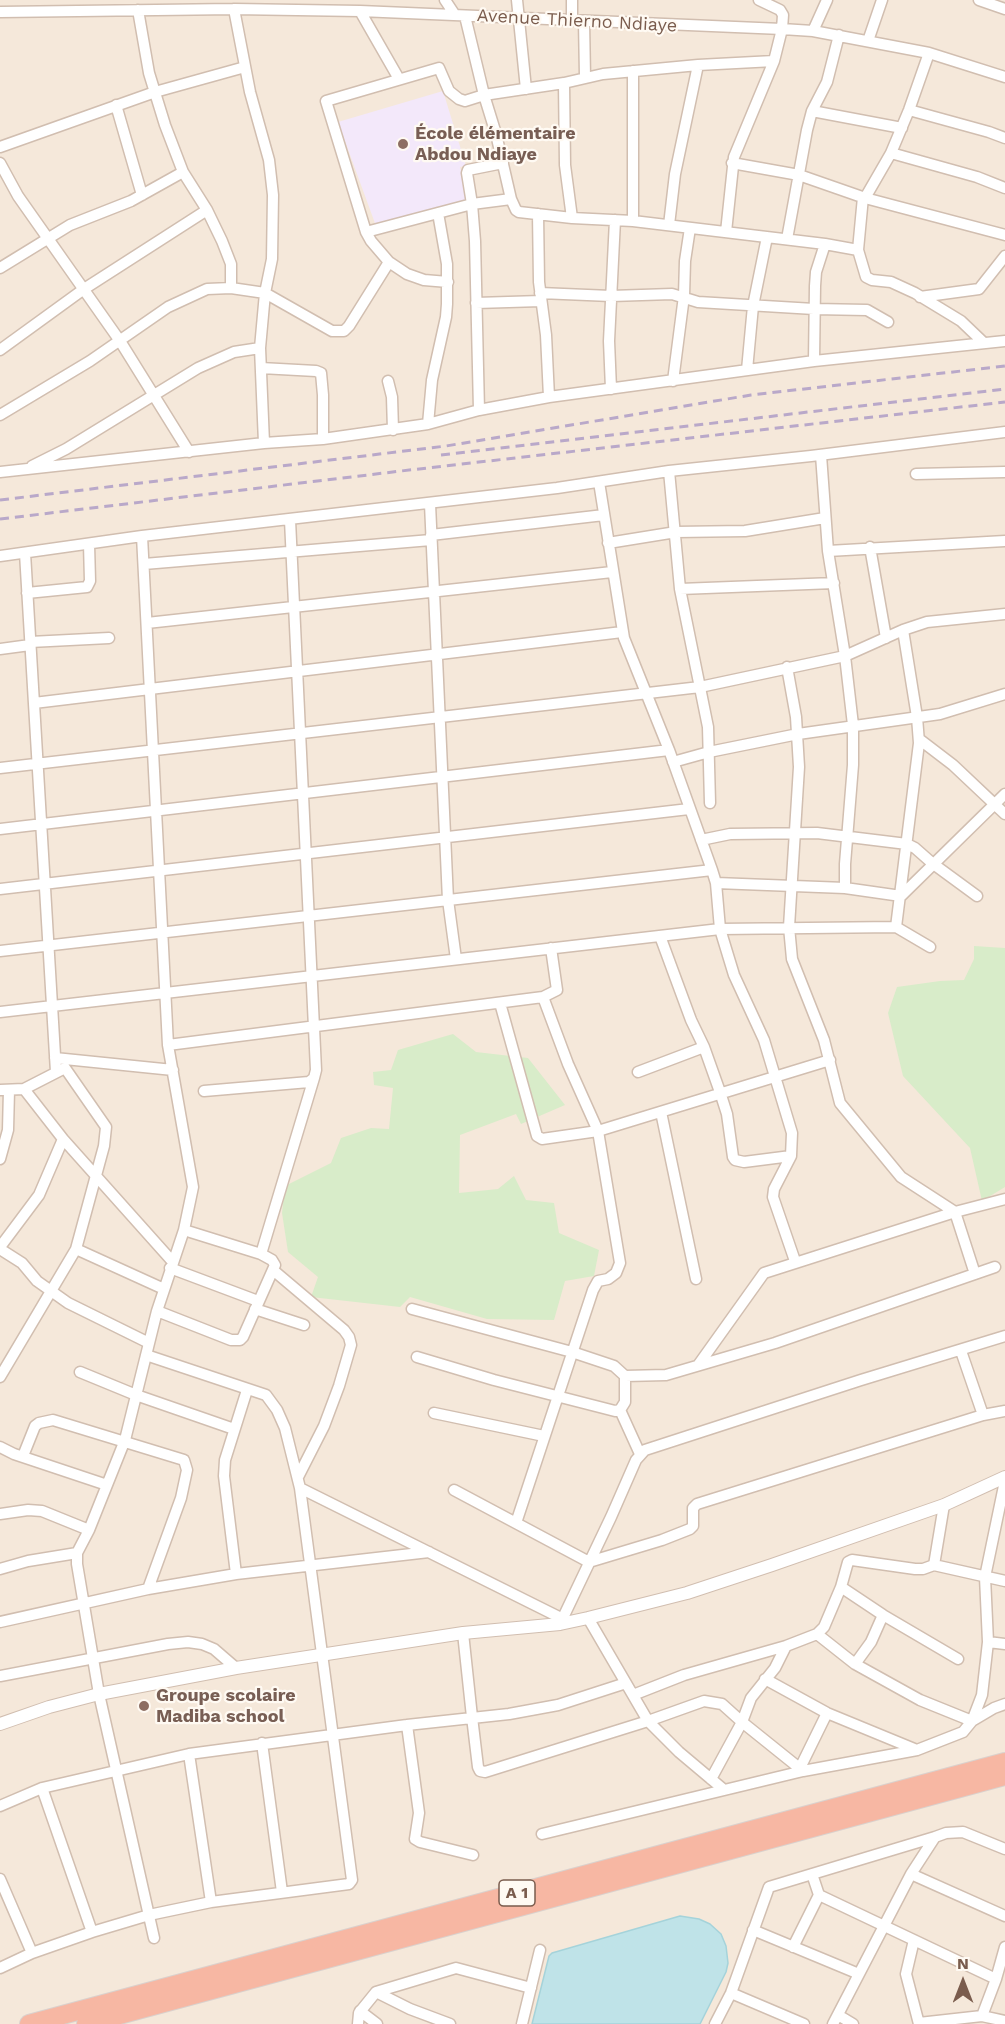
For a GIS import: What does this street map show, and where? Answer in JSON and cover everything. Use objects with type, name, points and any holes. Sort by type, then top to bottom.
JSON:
[{"type":"highway","name":"A 1","points":[[29,2024],[1005,1762]]},
{"type":"highway","name":"A 1","points":[[86,2024],[1005,1776]]},
{"type":"street","points":[[445,0],[460,15],[496,134],[511,199],[519,212],[669,225],[825,243],[858,250]]},
{"type":"street","points":[[517,0],[526,89]]},
{"type":"street","points":[[572,0],[572,21]]},
{"type":"street","points":[[726,232],[732,163],[774,61],[782,29],[783,15],[780,10],[759,0]]},
{"type":"street","points":[[868,40],[882,0]]},
{"type":"street","points":[[979,0],[1005,9]]},
{"type":"street","points":[[813,31],[822,2]]},
{"type":"street","name":"Avenue Thierno Ndiaye","points":[[0,12],[76,5],[138,10],[156,5],[241,6],[813,31],[928,53],[1005,77]]},
{"type":"street","points":[[241,6],[245,67],[269,160],[273,195],[272,259],[265,293],[260,348],[264,443]]},
{"type":"street","points":[[138,10],[145,56],[172,146],[183,172],[207,210],[222,241],[231,264],[231,288]]},
{"type":"street","points":[[360,11],[399,79]]},
{"type":"street","points":[[584,21],[585,77]]},
{"type":"street","points":[[787,239],[812,111],[827,82],[839,35]]},
{"type":"street","points":[[928,53],[909,110],[891,153],[864,198],[858,250],[864,273],[868,279],[891,282],[921,297],[961,321],[984,343]]},
{"type":"street","points":[[448,282],[415,278],[389,262],[377,249],[366,232],[326,101],[439,68],[449,91],[465,101],[484,95],[564,83],[585,77],[698,65],[774,61]]},
{"type":"street","points":[[669,225],[675,174],[698,65]]},
{"type":"street","points":[[0,147],[155,92],[245,67]]},
{"type":"street","points":[[633,71],[633,221]]},
{"type":"street","points":[[564,83],[565,165],[572,218]]},
{"type":"street","points":[[116,105],[142,195]]},
{"type":"street","points":[[909,110],[1005,138]]},
{"type":"street","points":[[812,111],[902,128]]},
{"type":"street","points":[[891,153],[977,177],[1005,188]]},
{"type":"street","points":[[0,163],[18,196],[120,341],[189,452]]},
{"type":"street","points":[[479,410],[472,204],[467,173],[468,170],[503,163]]},
{"type":"street","points":[[732,163],[799,175],[864,198],[1005,235]]},
{"type":"street","points":[[0,268],[77,221],[110,210],[183,172]]},
{"type":"street","points":[[366,232],[472,204],[511,199]]},
{"type":"street","points":[[0,350],[84,289],[207,210]]},
{"type":"street","points":[[428,424],[432,380],[446,317],[448,282],[438,213]]},
{"type":"street","points":[[538,214],[541,297],[546,335],[549,397]]},
{"type":"street","points":[[611,389],[609,341],[615,220]]},
{"type":"street","points":[[673,381],[690,228]]},
{"type":"street","points":[[747,370],[753,306],[767,237]]},
{"type":"street","points":[[814,361],[816,272],[825,243]]},
{"type":"street","points":[[921,297],[981,289],[1005,256]]},
{"type":"street","points":[[0,415],[120,341],[158,313],[182,299],[207,289],[231,288],[265,293],[318,325],[332,331],[342,332],[349,326],[389,262]]},
{"type":"street","points":[[476,303],[541,297],[672,294],[698,302],[867,310],[888,322]]},
{"type":"street","points":[[0,472],[393,430],[549,397],[814,361],[1005,341]]},
{"type":"street","points":[[23,471],[75,443],[208,362],[234,352],[260,348]]},
{"type":"street","points":[[261,368],[321,373],[323,439]]},
{"type":"street","points":[[388,381],[392,397],[393,430]]},
{"type":"street","points":[[0,556],[142,536],[430,504],[669,471],[1005,432]]},
{"type":"street","points":[[821,455],[828,551],[845,656],[853,725],[853,776],[845,888]]},
{"type":"street","points":[[669,471],[681,589],[708,727],[710,803]]},
{"type":"street","points":[[916,474],[1005,472]]},
{"type":"street","points":[[599,482],[622,632],[669,750],[712,870],[716,883],[720,929],[734,975],[758,1026],[776,1076],[792,1132],[791,1156],[774,1189],[773,1197],[795,1261]]},
{"type":"street","points":[[430,504],[448,900],[456,959]]},
{"type":"street","points":[[144,564],[292,552],[604,515]]},
{"type":"street","points":[[608,543],[676,532],[745,531],[825,518]]},
{"type":"street","points":[[261,1254],[316,1070],[290,520]]},
{"type":"street","points":[[142,536],[168,1045],[193,1187],[124,1440],[89,1530],[77,1553],[82,1603],[99,1694],[154,1938]]},
{"type":"street","points":[[828,551],[1005,541]]},
{"type":"street","points":[[27,593],[87,587],[90,581],[89,544]]},
{"type":"street","points":[[870,547],[886,638]]},
{"type":"street","points":[[25,553],[56,1072]]},
{"type":"street","points":[[147,623],[612,572]]},
{"type":"street","points":[[681,589],[834,583]]},
{"type":"street","points":[[0,768],[700,687],[845,656],[903,630],[948,619],[1005,614]]},
{"type":"street","points":[[896,927],[919,739],[903,630]]},
{"type":"street","points":[[34,703],[622,632]]},
{"type":"street","points":[[0,649],[30,644],[109,638]]},
{"type":"street","points":[[787,667],[795,704],[799,767],[790,885],[789,927],[792,959],[830,1060],[840,1103],[901,1177],[955,1212],[975,1274]]},
{"type":"street","points":[[673,762],[709,752],[798,734],[940,714],[1005,695]]},
{"type":"street","points":[[919,739],[953,765],[1005,814]]},
{"type":"street","points":[[0,829],[669,750]]},
{"type":"street","points":[[901,896],[932,863],[1005,794]]},
{"type":"street","points":[[0,889],[689,809]]},
{"type":"street","points":[[700,840],[730,834],[794,833],[847,836],[907,844],[977,896]]},
{"type":"street","points":[[0,951],[712,870]]},
{"type":"street","points":[[716,883],[845,888],[901,896]]},
{"type":"street","points":[[0,1012],[720,929],[896,927],[930,947]]},
{"type":"street","points":[[660,936],[720,1092],[727,1114],[733,1157],[735,1160],[744,1162],[791,1156]]},
{"type":"street","points":[[168,1045],[543,998],[557,990],[551,948]]},
{"type":"street","points":[[516,1523],[593,1290],[598,1281],[608,1279],[616,1273],[620,1263],[598,1131],[568,1064],[543,998]]},
{"type":"street","points":[[500,1003],[537,1136],[542,1139],[598,1131],[830,1060]]},
{"type":"street","points":[[638,1072],[704,1047]]},
{"type":"street","points":[[55,1058],[173,1070]]},
{"type":"street","points":[[0,1159],[8,1130],[4,1090],[24,1089],[65,1068],[105,1122],[106,1136],[76,1248],[0,1377]]},
{"type":"street","points":[[204,1091],[301,1083],[314,1078]]},
{"type":"street","points":[[24,1089],[63,1139],[171,1264],[256,1305],[304,1325]]},
{"type":"street","points":[[661,1112],[696,1279]]},
{"type":"street","points":[[63,1139],[39,1195],[0,1248],[22,1263],[50,1292],[149,1343]]},
{"type":"street","points":[[699,1364],[764,1273],[795,1261],[1005,1199]]},
{"type":"street","points":[[158,1311],[235,1341],[243,1337],[275,1265],[272,1260],[261,1254],[183,1230]]},
{"type":"street","points":[[76,1248],[164,1290]]},
{"type":"street","points":[[412,1309],[572,1352],[614,1366],[625,1376],[666,1375],[775,1343],[995,1267]]},
{"type":"street","points":[[273,1270],[344,1330],[351,1345],[336,1396],[299,1482]]},
{"type":"street","points":[[561,1621],[632,1466],[640,1454],[861,1380],[1005,1336]]},
{"type":"street","points":[[961,1351],[983,1415]]},
{"type":"street","points":[[0,1968],[32,1953],[149,1915],[211,1902],[349,1884],[352,1880],[299,1482],[285,1428],[277,1410],[266,1395],[146,1355]]},
{"type":"street","points":[[417,1356],[494,1380],[615,1411],[620,1410]]},
{"type":"street","points":[[80,1372],[136,1395],[234,1429]]},
{"type":"street","points":[[620,1410],[625,1402],[625,1376]]},
{"type":"street","points":[[236,1574],[224,1476],[225,1460],[247,1390]]},
{"type":"street","points":[[620,1410],[640,1454]]},
{"type":"street","points":[[454,1490],[589,1562],[690,1529],[693,1526],[693,1508],[697,1504],[983,1415],[1005,1411]]},
{"type":"street","points":[[434,1413],[544,1436]]},
{"type":"street","points":[[23,1456],[35,1426],[46,1421],[64,1422],[184,1460],[187,1470],[181,1498],[148,1589]]},
{"type":"street","points":[[0,1447],[107,1485]]},
{"type":"street","points":[[0,1724],[49,1707],[99,1694],[236,1668],[463,1633],[588,1618],[687,1593],[944,1505],[1005,1479]]},
{"type":"street","points":[[542,1834],[801,1769],[917,1750],[963,1732],[972,1721],[982,1695],[988,1642],[985,1577],[1005,1479]]},
{"type":"street","points":[[299,1482],[561,1621]]},
{"type":"street","points":[[934,1565],[944,1505]]},
{"type":"street","points":[[0,1514],[42,1510],[89,1530]]},
{"type":"street","points":[[992,1535],[1005,1538]]},
{"type":"street","points":[[0,1622],[148,1589],[236,1574],[429,1552]]},
{"type":"street","points":[[0,1569],[27,1561],[77,1553]]},
{"type":"street","points":[[633,1695],[684,1675],[786,1646],[817,1634],[824,1627],[841,1587],[848,1562],[852,1560],[915,1569],[934,1565],[1005,1581]]},
{"type":"street","points":[[841,1587],[883,1615],[958,1659]]},
{"type":"street","points":[[855,1664],[871,1642],[883,1615]]},
{"type":"street","points":[[588,1618],[648,1721],[723,1789]]},
{"type":"street","points":[[463,1633],[480,1771],[485,1772],[704,1701],[723,1704],[801,1769]]},
{"type":"street","points":[[817,1634],[855,1664],[920,1700],[972,1721]]},
{"type":"street","points":[[0,1676],[188,1642],[214,1649],[236,1668]]},
{"type":"street","points":[[988,1642],[1005,1644]]},
{"type":"street","points":[[711,1779],[742,1722],[751,1698],[775,1668],[786,1646]]},
{"type":"street","points":[[765,1679],[827,1713],[917,1750]]},
{"type":"street","points":[[0,1806],[42,1788],[189,1754],[333,1734],[509,1714],[558,1705],[626,1683]]},
{"type":"street","points":[[972,1721],[1005,1704]]},
{"type":"street","points":[[801,1769],[827,1713]]},
{"type":"street","points":[[407,1725],[419,1813],[415,1839],[473,1855]]},
{"type":"street","points":[[262,1743],[282,1892]]},
{"type":"street","points":[[189,1754],[211,1902]]},
{"type":"street","points":[[42,1788],[92,1932]]},
{"type":"street","points":[[714,2024],[731,1993],[769,1887],[946,1833],[963,1832],[1005,1849]]},
{"type":"street","points":[[853,2024],[836,2020],[911,1874],[935,1838]]},
{"type":"street","points":[[793,1947],[819,1895],[812,1874]]},
{"type":"street","points":[[911,1874],[1005,1916]]},
{"type":"street","points":[[0,1879],[32,1953]]},
{"type":"street","points":[[819,1895],[996,1979]]},
{"type":"street","points":[[753,1930],[859,1974]]},
{"type":"street","points":[[914,1940],[906,1974],[919,2024],[982,2016],[1005,2021]]},
{"type":"street","points":[[982,2016],[1005,1947]]},
{"type":"street","points":[[522,2024],[540,1950]]},
{"type":"street","points":[[358,2024],[358,2015],[376,1992],[456,1968],[531,1988]]},
{"type":"street","points":[[376,1992],[410,2009],[450,2024]]},
{"type":"street","points":[[731,1993],[804,2024]]},
{"type":"street","points":[[360,2012],[377,2024]]},
{"type":"shaded area","points":[[0,0],[1005,0],[1005,2024],[0,2024]]},
{"type":"shaded area","name":"École élémentaire Abdou Ndiaye","points":[[443,91],[466,166],[460,167],[470,201],[376,226],[338,122]]},
{"type":"green space","points":[[974,946],[1005,948],[1005,1187],[982,1201],[970,1148],[903,1076],[888,1013],[897,987],[964,980],[974,959]]},
{"type":"green space","points":[[453,1034],[476,1052],[528,1058],[565,1105],[521,1124],[516,1114],[460,1135],[459,1193],[498,1189],[514,1176],[526,1200],[554,1203],[559,1233],[599,1250],[594,1276],[565,1281],[554,1320],[487,1319],[410,1297],[400,1307],[311,1297],[318,1277],[288,1252],[282,1213],[285,1186],[331,1163],[341,1138],[371,1128],[389,1129],[393,1088],[374,1085],[373,1072],[391,1070],[398,1050]]},
{"type":"water","points":[[680,1916],[699,1919],[710,1924],[721,1934],[726,1946],[728,1963],[726,1972],[700,2024],[532,2024],[549,1956],[552,1953]]},
{"type":"railway","points":[[0,500],[446,446],[751,395],[1005,366]]},
{"type":"railway","points":[[441,455],[1005,389]]},
{"type":"railway","points":[[0,519],[1005,402]]},
{"type":"place","name":"École élémentaire Abdou Ndiaye","points":[[403,144]]},
{"type":"place","name":"Groupe scolaire Madiba school","points":[[144,1706]]}]
